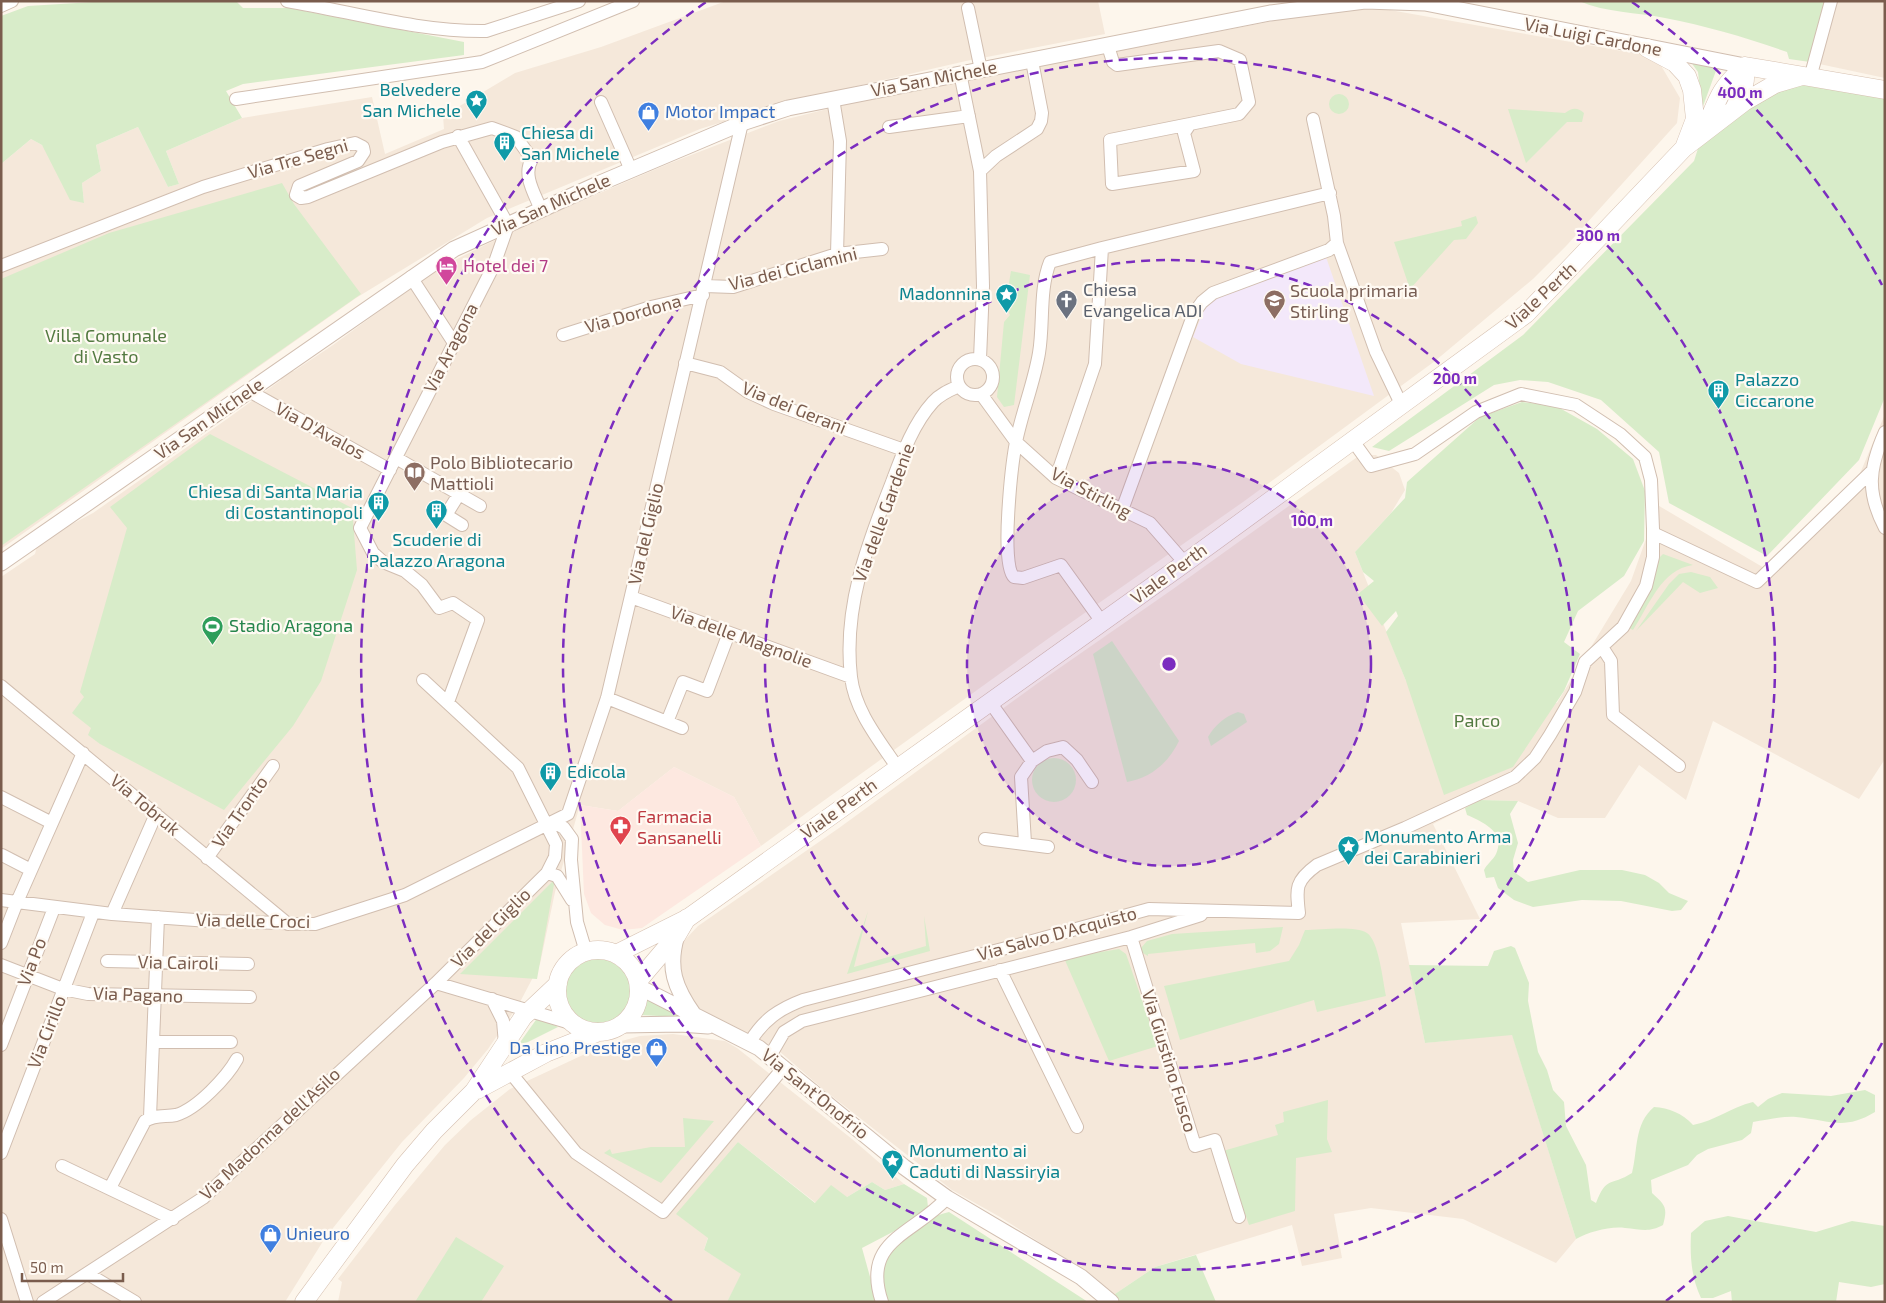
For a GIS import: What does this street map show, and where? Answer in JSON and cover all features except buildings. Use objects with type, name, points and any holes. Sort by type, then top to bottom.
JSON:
[{"type":"main road","name":"Viale Perth","points":[[1647,48],[1675,63],[1687,76],[1692,90],[1695,119],[1684,148]]},
{"type":"main road","name":"Via Luigi Cardone","points":[[1745,66],[1885,90]]},
{"type":"main road","name":"Viale Perth","points":[[1733,109],[1741,96],[1746,78],[1745,66]]},
{"type":"main road","points":[[1703,133],[1718,94],[1727,82],[1745,66]]},
{"type":"main road","name":"Viale Perth","points":[[616,954],[688,918],[1402,406],[1526,314],[1684,148],[1733,109],[1775,84],[1806,77]]},
{"type":"main road","points":[[638,984],[688,918]]},
{"type":"main road","points":[[304,1302],[405,1165],[434,1131],[474,1091],[529,1010],[558,984],[568,964],[586,952],[606,951],[616,954],[626,961],[638,984],[636,1008],[622,1024],[546,1053],[474,1091]]},
{"type":"main road","points":[[558,984],[558,996],[561,1007],[577,1026],[599,1032]]},
{"type":"street","points":[[1,6],[12,1]]},
{"type":"street","points":[[287,1],[429,29],[474,31],[486,31],[579,1]]},
{"type":"street","points":[[236,99],[482,62],[633,1]]},
{"type":"street","name":"Via Luigi Cardone","points":[[1299,5],[1365,1],[1426,3],[1745,66]]},
{"type":"street","points":[[1806,77],[1831,1]]},
{"type":"street","name":"Via San Michele","points":[[1,563],[454,249],[631,170],[742,123],[788,108],[960,73],[1108,46],[1299,5]]},
{"type":"street","points":[[968,8],[982,70]]},
{"type":"street","points":[[1108,46],[1113,62],[1117,65],[1219,50],[1240,60],[1249,102],[1246,108],[1239,114],[1110,140],[1112,184],[1194,171],[1184,134],[1190,124]]},
{"type":"street","points":[[980,171],[996,156],[1036,129],[1041,121],[1042,113],[1032,61]]},
{"type":"street","points":[[960,73],[980,171],[983,286],[980,359]]},
{"type":"street","points":[[833,99],[840,141],[837,254]]},
{"type":"street","points":[[601,102],[631,170]]},
{"type":"street","points":[[889,128],[969,116]]},
{"type":"street","points":[[1313,119],[1330,193],[1337,243],[1376,352],[1402,406]]},
{"type":"street","name":"Via del Giglio","points":[[546,825],[568,814],[606,698],[742,123]]},
{"type":"street","points":[[508,225],[458,136],[492,128],[516,137],[532,159],[527,170],[541,210]]},
{"type":"street","name":"Via Tre Segni","points":[[1,266],[203,187],[328,149],[355,143],[363,147],[364,152],[358,161],[298,186],[296,195],[301,198],[308,197],[458,136]]},
{"type":"street","points":[[1102,622],[1061,565],[1018,579],[1010,574],[1007,542],[1008,512],[1016,442],[1034,380],[1042,328],[1045,276],[1050,262],[1330,193]]},
{"type":"street","name":"Via Aragona","points":[[448,702],[478,620],[453,603],[439,608],[422,585],[405,571],[383,562],[373,553],[360,528],[494,265],[508,225]]},
{"type":"street","points":[[1122,510],[1194,313],[1202,302],[1213,293],[1329,250],[1337,243]]},
{"type":"street","points":[[1056,478],[1095,364],[1102,248]]},
{"type":"street","name":"Via dei Ciclamini","points":[[704,290],[733,287],[837,254],[882,249]]},
{"type":"street","points":[[411,277],[454,343]]},
{"type":"street","name":"Via Dordona","points":[[563,335],[704,290]]},
{"type":"street","points":[[980,359],[990,365],[994,376],[990,387],[981,394],[968,394],[959,386],[957,374],[959,368],[968,360],[980,359]]},
{"type":"street","name":"Via dei Gerani","points":[[685,364],[720,372],[748,392],[774,404],[904,450]]},
{"type":"street","name":"Via delle Gardenie","points":[[898,767],[864,717],[851,677],[853,606],[860,569],[904,450],[922,416],[934,401],[959,386]]},
{"type":"street","name":"Via D'Avalos","points":[[249,391],[390,470]]},
{"type":"street","name":"Via Stirling","points":[[981,394],[1016,442],[1056,478],[1150,524],[1185,563]]},
{"type":"street","points":[[1157,910],[1299,913],[1296,891],[1299,882],[1304,874],[1317,865],[1405,828],[1515,777],[1524,770],[1550,735],[1574,692],[1585,662],[1623,627],[1646,586],[1653,557],[1653,533],[1651,480],[1645,457],[1620,434],[1576,405],[1521,394],[1476,412],[1415,454],[1371,466],[1354,441]]},
{"type":"street","points":[[1885,432],[1872,463],[1874,498],[1885,528]]},
{"type":"street","points":[[396,458],[480,506]]},
{"type":"street","points":[[1653,533],[1757,582],[1872,471]]},
{"type":"street","points":[[458,494],[446,515],[462,525]]},
{"type":"street","name":"Via delle Magnolie","points":[[631,597],[851,677]]},
{"type":"street","points":[[667,722],[683,682],[707,691],[729,633]]},
{"type":"street","points":[[1602,647],[1611,661],[1613,715],[1679,766]]},
{"type":"street","points":[[423,680],[518,768],[546,825]]},
{"type":"street","name":"Via Tobruk","points":[[1,686],[288,924]]},
{"type":"street","points":[[606,698],[682,728]]},
{"type":"street","points":[[990,702],[1032,761]]},
{"type":"street","points":[[1025,843],[1021,777],[1032,761],[1047,750],[1063,747],[1077,760],[1092,782]]},
{"type":"street","points":[[1,943],[17,902],[83,753]]},
{"type":"street","name":"Via Tronto","points":[[208,858],[273,766]]},
{"type":"street","points":[[1,797],[52,823]]},
{"type":"street","points":[[112,914],[156,814]]},
{"type":"street","name":"Via del Giglio","points":[[436,983],[547,873],[555,857],[556,844],[546,825]]},
{"type":"street","name":"Via del Giglio","points":[[546,825],[559,825],[564,828],[572,839],[571,860],[576,911],[586,952]]},
{"type":"street","name":"Via delle Croci","points":[[1,900],[112,914],[315,924],[405,895],[546,825]]},
{"type":"street","points":[[985,839],[1048,847]]},
{"type":"street","points":[[2,855],[31,870]]},
{"type":"street","name":"Via del Giglio","points":[[547,873],[557,876],[565,885],[576,911]]},
{"type":"street","name":"Via Po","points":[[1,1045],[54,908]]},
{"type":"street","name":"Via Salvo D'Acquisto","points":[[750,1042],[764,1021],[789,1005],[1150,909],[1157,910],[1162,916],[1161,926],[1155,930],[802,1021],[784,1032],[770,1056]]},
{"type":"street","points":[[1161,926],[1216,910]]},
{"type":"street","name":"Via Cirillo","points":[[1,1153],[93,912]]},
{"type":"street","points":[[150,1118],[155,1042],[158,917]]},
{"type":"street","name":"Via Sant'Onofrio","points":[[677,935],[672,951],[672,964],[677,988],[695,1016]]},
{"type":"street","name":"Via Giustino Fusco","points":[[1130,937],[1195,1146],[1215,1140],[1239,1217]]},
{"type":"street","name":"Via Cairoli","points":[[107,961],[248,964]]},
{"type":"street","name":"Via Pagano","points":[[1,965],[63,989],[88,994],[250,997]]},
{"type":"street","points":[[933,967],[938,986]]},
{"type":"street","points":[[1000,970],[1077,1127]]},
{"type":"street","points":[[436,983],[577,1026]]},
{"type":"street","name":"Via Madonna dell'Asilo","points":[[43,1302],[173,1219],[211,1192],[436,983]]},
{"type":"street","name":"Via Sant'Onofrio","points":[[638,984],[715,1027],[750,1042],[784,1067],[904,1167],[947,1198],[1081,1277],[1111,1302]]},
{"type":"street","points":[[492,999],[503,1021],[505,1044]]},
{"type":"street","name":"Via Sant'Onofrio","points":[[622,1024],[680,1024],[715,1027]]},
{"type":"street","points":[[155,1042],[232,1042]]},
{"type":"street","points":[[110,1188],[141,1126],[150,1118],[177,1114],[187,1109],[229,1074],[237,1059]]},
{"type":"street","points":[[510,1072],[576,1153],[663,1212],[784,1067]]},
{"type":"street","points":[[62,1166],[173,1219]]},
{"type":"street","points":[[882,1302],[876,1277],[878,1262],[885,1248],[923,1220],[947,1198]]},
{"type":"street","points":[[1,1219],[27,1302]]},
{"type":"street","points":[[88,1274],[135,1302]]},
{"type":"shaded area","points":[[726,1],[1098,1],[1105,34],[966,61],[784,103],[700,129],[487,218],[356,298],[1,549],[1,164],[31,139],[42,145],[84,203],[82,183],[101,171],[96,145],[138,127],[168,187],[179,184],[166,151],[242,118],[372,97],[385,154],[444,129],[443,116],[515,73],[601,47]]},
{"type":"shaded area","points":[[1827,1],[1885,1],[1885,78],[1810,62]]},
{"type":"shaded area","points":[[1384,9],[1656,57],[1680,98],[1677,123],[1567,245],[1533,279],[1435,361],[1243,502],[1049,638],[761,846],[734,797],[674,767],[618,811],[580,805],[555,892],[540,964],[519,1004],[488,1049],[464,1078],[402,1142],[325,1238],[285,1302],[1,1302],[1,577],[35,554],[37,546],[59,531],[93,513],[281,380],[282,375],[294,371],[333,345],[389,304],[390,299],[425,275],[525,225],[668,164],[779,121],[864,100],[1278,20],[1345,10]]},
{"type":"shaded area","name":"Scuola primaria Stirling","points":[[1326,257],[1374,396],[1241,364],[1193,337],[1207,302]]},
{"type":"shaded area","points":[[1885,414],[1885,759],[1859,799],[1713,721],[1686,800],[1639,765],[1605,818],[1558,818],[1518,801],[1480,800],[1433,824],[1480,919],[1401,923],[1425,1043],[1512,1034],[1576,1239],[1556,1263],[1463,1219],[1371,1208],[1334,1214],[1342,1258],[1302,1266],[1292,1225],[1155,1267],[1112,1296],[1086,1272],[1000,1217],[952,1190],[824,1090],[779,1051],[719,1021],[690,1002],[676,960],[683,942],[698,926],[839,828],[1038,683],[1360,455],[1376,455],[1399,473],[1405,490],[1391,513],[1355,552],[1406,681],[1557,703],[1631,581],[1651,525],[1649,500],[1771,572],[1856,483]]},
{"type":"shaded area","points":[[674,767],[734,797],[761,846],[642,928],[623,930],[605,925],[591,913],[584,894],[580,805],[618,811]]},
{"type":"shaded area","points":[[673,1034],[725,1041],[737,1048],[852,1139],[904,1184],[885,1190],[872,1182],[847,1197],[816,1203],[738,1142],[704,1250],[742,1274],[727,1302],[338,1302],[342,1282],[338,1279],[395,1205],[445,1145],[471,1120],[510,1089],[600,1047],[640,1036]]},
{"type":"green space","points":[[109,1],[236,1],[243,8],[289,8],[464,42],[464,55],[243,84],[226,91],[242,118],[166,151],[179,184],[168,187],[138,127],[96,145],[101,171],[82,183],[84,203],[70,200],[42,145],[31,139],[1,164],[1,16],[28,6]]},
{"type":"green space","points":[[1579,1],[1827,1],[1810,62],[1789,59],[1787,52],[1712,29],[1665,18],[1600,8]]},
{"type":"green space","points":[[1688,58],[1717,68],[1702,109],[1698,72]]},
{"type":"green space","points":[[1792,79],[1885,96],[1885,397],[1859,460],[1767,556],[1669,503],[1659,452],[1601,400],[1548,382],[1520,380],[1494,385],[1389,451],[1372,447],[1523,335],[1694,161],[1703,133]]},
{"type":"green space","points":[[1339,94],[1346,97],[1349,104],[1346,111],[1339,114],[1332,111],[1329,104],[1332,97]]},
{"type":"green space","points":[[1508,109],[1565,113],[1574,109],[1584,113],[1582,122],[1567,122],[1526,163]]},
{"type":"green space","name":"Villa Comunale di Vasto","points":[[282,183],[294,204],[361,294],[1,546],[1,279],[109,233]]},
{"type":"green space","points":[[1476,216],[1478,223],[1466,239],[1454,240],[1410,289],[1394,242],[1462,226],[1461,221]]},
{"type":"green space","points":[[1011,271],[1030,275],[1014,405],[1004,407],[997,397],[1004,322],[1010,315],[1005,306]]},
{"type":"green space","name":"Parco","points":[[1522,402],[1556,406],[1597,429],[1633,459],[1645,491],[1644,541],[1624,576],[1578,611],[1564,642],[1580,654],[1564,691],[1513,767],[1444,795],[1406,681],[1386,632],[1398,616],[1396,611],[1382,626],[1358,594],[1374,581],[1363,572],[1355,552],[1405,498],[1407,482],[1480,417]]},
{"type":"green space","name":"Stadio Aragona","points":[[210,434],[352,508],[357,570],[321,681],[293,726],[224,810],[100,744],[88,735],[91,728],[72,713],[84,697],[80,692],[127,528],[110,507]]},
{"type":"green space","points":[[1663,554],[1693,565],[1672,573],[1664,581],[1633,630],[1629,628],[1659,558]]},
{"type":"green space","points":[[1691,572],[1710,577],[1718,588],[1700,593],[1683,582],[1636,631],[1669,584],[1679,574]]},
{"type":"green space","points":[[1112,641],[1179,741],[1170,756],[1158,768],[1144,777],[1127,782],[1093,654]]},
{"type":"green space","points":[[1238,712],[1244,714],[1247,722],[1211,746],[1208,737],[1214,729],[1224,719]]},
{"type":"green space","points":[[1054,758],[1066,762],[1072,768],[1076,780],[1072,792],[1066,798],[1054,802],[1042,798],[1036,792],[1032,780],[1036,768],[1042,762]]},
{"type":"green space","points":[[1480,800],[1518,801],[1510,814],[1518,843],[1513,860],[1514,872],[1528,882],[1580,870],[1622,870],[1645,875],[1659,883],[1669,893],[1688,901],[1681,910],[1672,911],[1621,901],[1582,900],[1533,907],[1514,900],[1498,888],[1494,877],[1486,878],[1484,870],[1496,854],[1498,840],[1491,829],[1467,815],[1465,808]]},
{"type":"green space","points":[[555,879],[537,979],[460,974]]},
{"type":"green space","points":[[868,911],[854,967],[926,946],[924,916],[930,951],[847,974]]},
{"type":"green space","points":[[1283,927],[1279,944],[1270,951],[1256,953],[1255,943],[1148,954],[1148,956],[1141,952],[1141,948],[1147,941],[1172,934]]},
{"type":"green space","points":[[1354,929],[1367,933],[1375,944],[1386,996],[1317,1012],[1314,1000],[1180,1040],[1164,986],[1289,961],[1299,945],[1305,930]]},
{"type":"green space","points":[[1511,946],[1515,948],[1529,983],[1528,1001],[1538,1052],[1547,1070],[1553,1090],[1564,1102],[1566,1126],[1586,1165],[1591,1200],[1596,1203],[1606,1185],[1632,1173],[1640,1129],[1643,1121],[1654,1107],[1675,1112],[1693,1125],[1753,1102],[1758,1107],[1768,1099],[1782,1093],[1831,1096],[1865,1090],[1875,1095],[1875,1112],[1864,1118],[1845,1123],[1791,1117],[1753,1122],[1751,1133],[1742,1140],[1708,1149],[1697,1155],[1688,1165],[1651,1180],[1652,1193],[1665,1210],[1663,1225],[1649,1230],[1606,1229],[1576,1239],[1512,1035],[1425,1043],[1409,965],[1488,966],[1494,951]]},
{"type":"green space","points":[[1119,949],[1126,954],[1158,1046],[1109,1061],[1064,958]]},
{"type":"green space","points":[[598,959],[610,961],[621,968],[628,979],[630,991],[628,1003],[621,1014],[610,1021],[598,1023],[586,1021],[575,1014],[568,1003],[566,991],[568,979],[575,968],[586,961]]},
{"type":"green space","points":[[644,997],[680,1017],[639,1015]]},
{"type":"green space","points":[[538,1017],[558,1027],[516,1048]]},
{"type":"green space","points":[[1328,1100],[1327,1139],[1332,1152],[1296,1158],[1295,1211],[1249,1225],[1223,1151],[1278,1135],[1275,1125],[1284,1122],[1283,1112]]},
{"type":"green space","points":[[683,1118],[714,1121],[661,1183],[604,1153],[610,1149],[612,1154],[651,1147],[685,1147]]},
{"type":"green space","points":[[738,1142],[815,1203],[831,1185],[847,1197],[872,1182],[885,1190],[904,1184],[927,1198],[928,1207],[906,1225],[862,1248],[877,1302],[727,1302],[741,1274],[704,1250],[708,1238],[676,1214]]},
{"type":"green space","points":[[949,1212],[1088,1302],[881,1302],[876,1270],[900,1243],[918,1227],[938,1215]]},
{"type":"green space","points":[[1728,1216],[1816,1232],[1852,1221],[1885,1226],[1885,1284],[1871,1287],[1839,1282],[1836,1302],[1732,1302],[1731,1291],[1713,1298],[1701,1298],[1692,1266],[1691,1233],[1705,1221]]},
{"type":"green space","points":[[456,1237],[504,1266],[481,1302],[415,1302]]},
{"type":"green space","points":[[1196,1255],[1216,1302],[1117,1302],[1112,1296],[1155,1267]]},
{"type":"place","name":"Belvedere San Michele","points":[[477,119]]},
{"type":"place","name":"Motor Impact","points":[[649,131]]},
{"type":"place","name":"Chiesa di San Michele","points":[[505,162]]},
{"type":"place","name":"Hotel dei 7","points":[[447,285]]},
{"type":"place","name":"Madonnina","points":[[1007,313]]},
{"type":"place","name":"Chiesa Evangelica ADI","points":[[1067,319]]},
{"type":"place","name":"Scuola primaria Stirling","points":[[1274,320]]},
{"type":"place","name":"Palazzo Ciccarone","points":[[1719,409]]},
{"type":"place","name":"Polo Bibliotecario Mattioli","points":[[414,492]]},
{"type":"place","name":"Chiesa di Santa Maria di Costantinopoli","points":[[379,521]]},
{"type":"place","name":"Scuderie di Palazzo Aragona","points":[[437,529]]},
{"type":"place","name":"Stadio Aragona","points":[[213,645]]},
{"type":"place","name":"Edicola","points":[[551,791]]},
{"type":"place","name":"Farmacia Sansanelli","points":[[621,846]]},
{"type":"place","name":"Monumento Arma dei Carabinieri","points":[[1348,866]]},
{"type":"place","name":"Da Lino Prestige","points":[[657,1067]]},
{"type":"place","name":"Monumento ai Caduti di Nassiryia","points":[[893,1180]]},
{"type":"place","name":"Unieuro","points":[[270,1253]]}]
